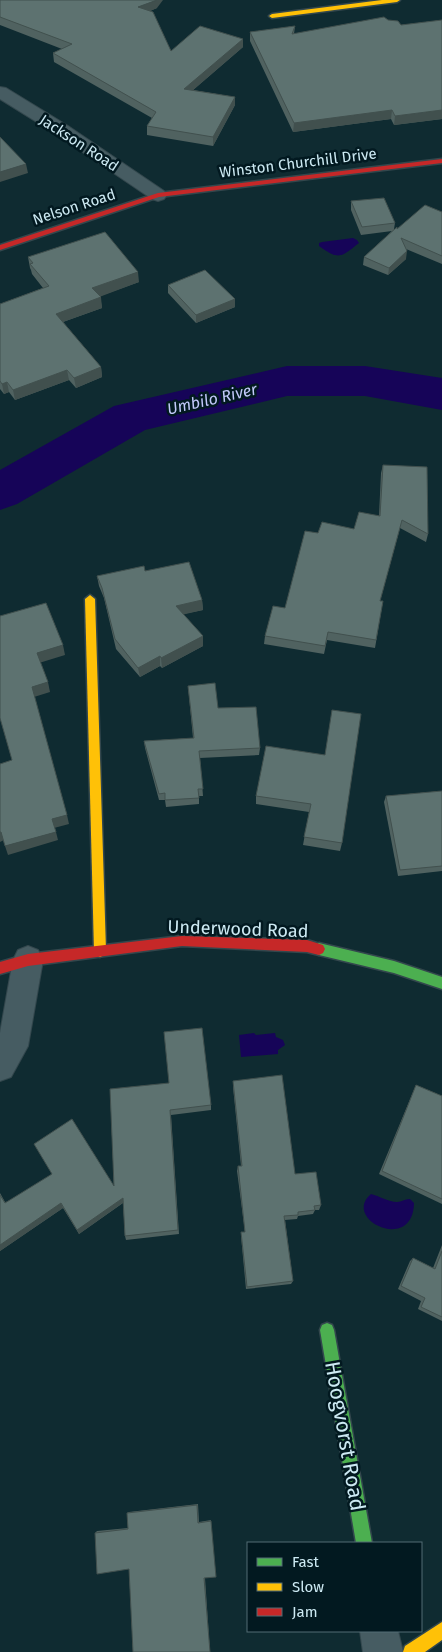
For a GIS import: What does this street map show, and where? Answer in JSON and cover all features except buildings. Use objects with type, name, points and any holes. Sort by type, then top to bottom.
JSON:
[{"type":"street","points":[[272,16],[397,0]]},
{"type":"street","name":"Jackson Road","points":[[0,92],[62,130],[158,195]]},
{"type":"street","name":"Winston Churchill Drive","points":[[158,195],[442,161]]},
{"type":"street","name":"Nelson Road","points":[[0,248],[158,195]]},
{"type":"street","points":[[90,598],[100,951]]},
{"type":"street","name":"Underwood Road","points":[[14,964],[182,941],[306,946],[394,967],[442,983]]},
{"type":"street","points":[[0,1066],[12,1046],[14,964]]},
{"type":"street","name":"Hoogvorst Road","points":[[327,1330],[364,1542]]},
{"type":"street","points":[[411,1652],[442,1630]]},
{"type":"street","points":[[379,1632],[383,1652]]},
{"type":"shaded area","points":[[353,238],[359,243],[348,252],[339,255],[331,254],[319,246],[319,243],[322,242]]},
{"type":"shaded area","points":[[254,1033],[256,1035],[275,1033],[276,1037],[283,1040],[285,1045],[278,1050],[278,1054],[241,1057],[239,1035]]},
{"type":"shaded area","points":[[371,1194],[394,1202],[410,1199],[414,1203],[411,1218],[403,1227],[392,1229],[381,1227],[371,1221],[365,1213],[364,1204]]},
{"type":"waterway","name":"Umbilo River","points":[[0,492],[131,417],[287,381],[365,381],[442,394]]},
{"type":"traffic: fast","points":[[319,949],[394,967],[442,983]]},
{"type":"traffic: fast","points":[[327,1330],[364,1542]]},
{"type":"traffic: slow","points":[[272,16],[397,0]]},
{"type":"traffic: slow","points":[[90,599],[100,951]]},
{"type":"traffic: slow","points":[[411,1652],[442,1630]]},
{"type":"traffic: jam","points":[[0,248],[158,195],[442,161]]},
{"type":"traffic: jam","points":[[0,968],[28,960],[182,941],[307,946],[319,949]]}]
